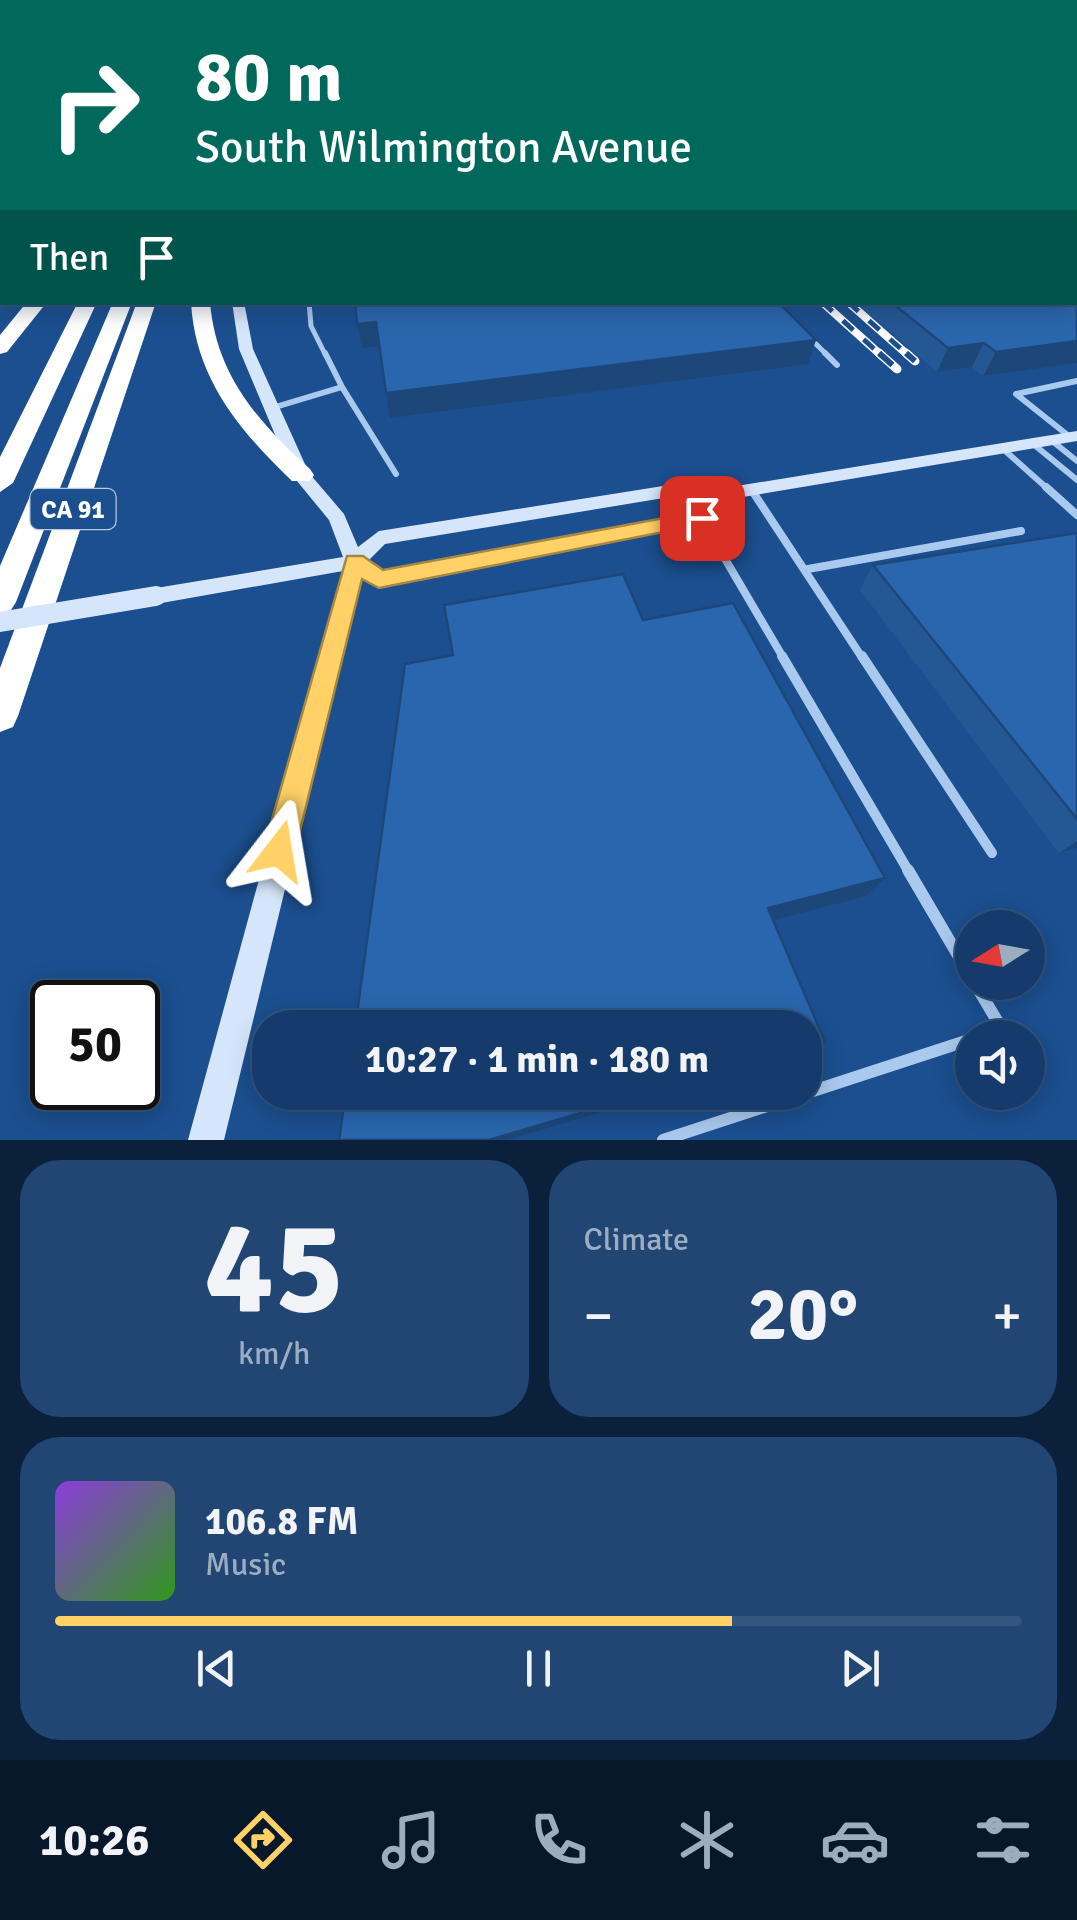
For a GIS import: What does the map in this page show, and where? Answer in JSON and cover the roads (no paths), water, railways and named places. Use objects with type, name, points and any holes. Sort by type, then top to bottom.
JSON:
[{"type":"highway","points":[[0,348],[36,305]]},
{"type":"highway","name":"CA 91","points":[[0,482],[87,305]]},
{"type":"highway","points":[[0,549],[106,305]]},
{"type":"highway","points":[[0,602],[122,305]]},
{"type":"highway","name":"CA 91","points":[[0,716],[146,305]]},
{"type":"highway","points":[[201,305],[210,358],[229,399],[300,475]]},
{"type":"main road","points":[[239,305],[246,349],[300,475],[337,518],[355,562],[379,579],[702,518],[712,496]]},
{"type":"main road","points":[[206,1140],[355,562],[379,538],[682,489],[712,496],[1058,439]]},
{"type":"main road","points":[[0,622],[355,562]]},
{"type":"lane","points":[[310,305],[312,326],[342,387],[396,474]]},
{"type":"lane","points":[[800,328],[837,365]]},
{"type":"lane","points":[[1077,380],[1018,390],[1016,394],[1077,461]]},
{"type":"lane","points":[[272,408],[342,387]]},
{"type":"lane","points":[[1058,439],[1077,480]]},
{"type":"lane","points":[[1002,448],[1077,515]]},
{"type":"lane","points":[[752,490],[992,853]]},
{"type":"lane","points":[[702,518],[955,949]]},
{"type":"lane","points":[[808,570],[1021,531]]},
{"type":"lane","points":[[663,1140],[955,1044]]},
{"type":"railway","points":[[825,305],[882,356]]},
{"type":"railway","points":[[851,305],[909,356]]},
{"type":"railway","points":[[879,353],[897,369]]},
{"type":"railway","points":[[906,353],[915,361]]}]
